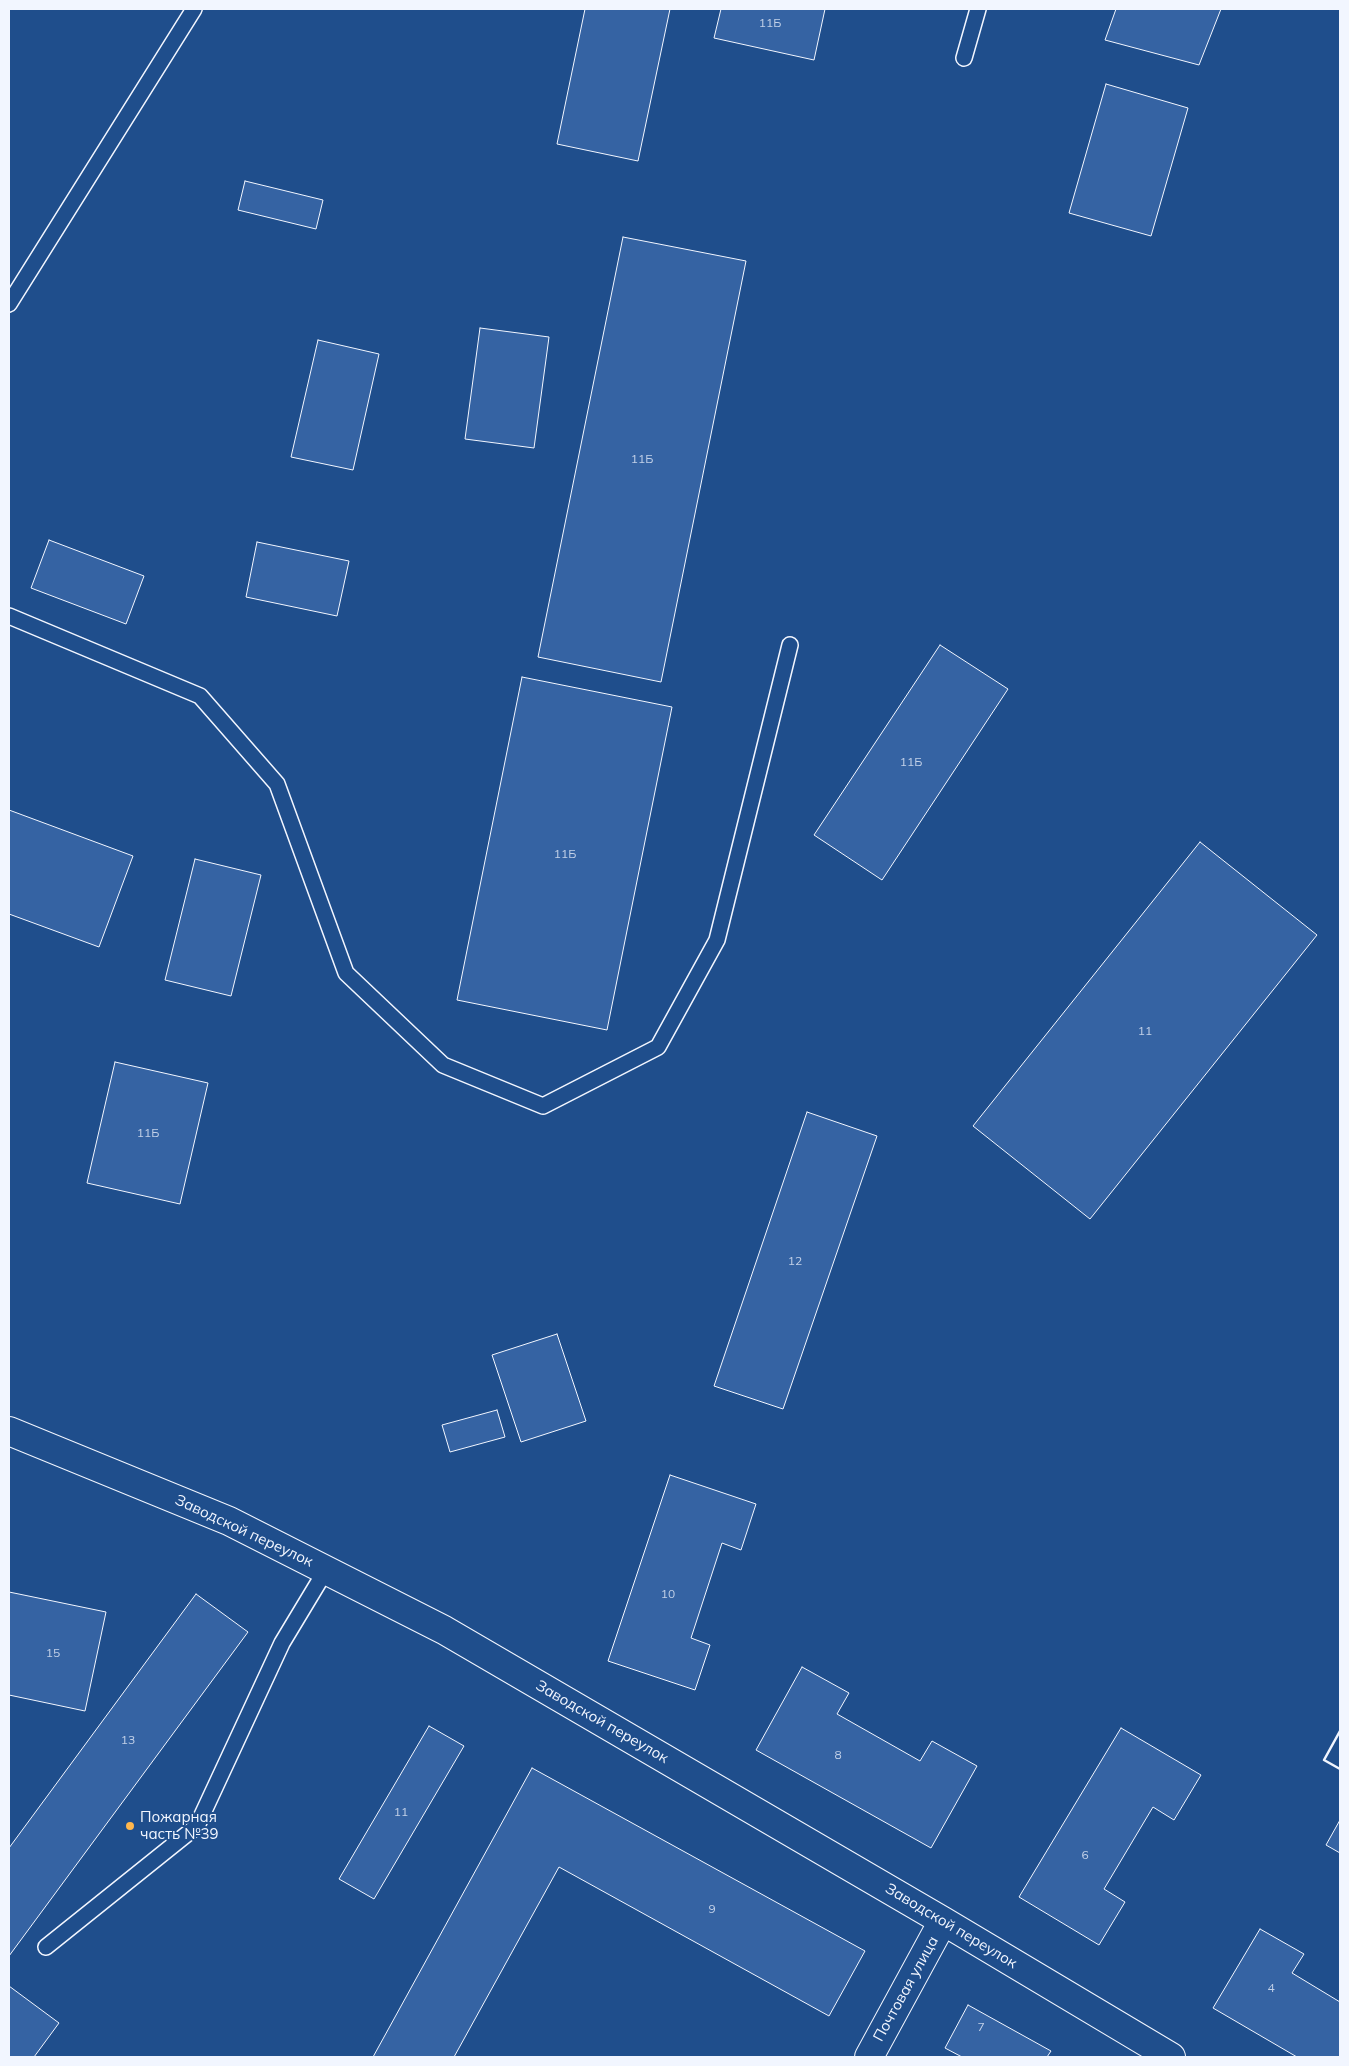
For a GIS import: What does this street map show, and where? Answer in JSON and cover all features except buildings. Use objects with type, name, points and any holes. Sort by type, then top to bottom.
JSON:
[{"type":"street","name":"Заводской переулок","points":[[9,1431],[229,1521],[444,1630],[943,1921],[1171,2057]]},
{"type":"street","name":"Почтовая улица","points":[[868,2057],[943,1921]]},
{"type":"lane","points":[[9,304],[194,9]]},
{"type":"lane","points":[[964,58],[978,9]]},
{"type":"lane","points":[[9,616],[200,696],[277,784],[346,973],[443,1065],[543,1106],[658,1047],[717,940],[790,645]]},
{"type":"lane","points":[[46,1947],[197,1826],[282,1643],[326,1570]]},
{"type":"wall","points":[[1340,1731],[1324,1760],[1340,1769]]},
{"type":"place","name":"Пожарная часть №39","points":[[130,1826]]}]
